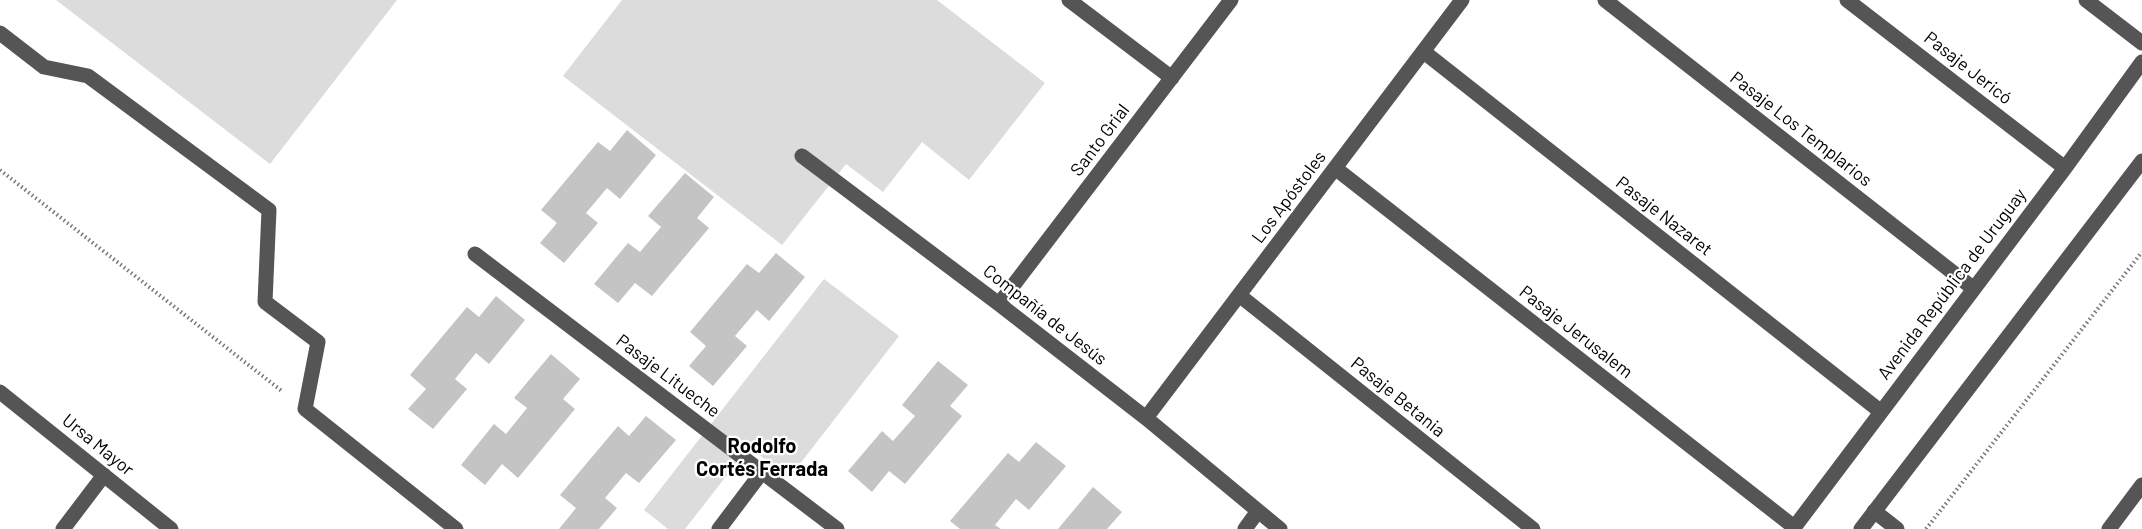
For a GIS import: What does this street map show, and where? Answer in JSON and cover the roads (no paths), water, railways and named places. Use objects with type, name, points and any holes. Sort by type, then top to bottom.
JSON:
[{"type":"street","points":[[1069,0],[1172,78]]},
{"type":"street","name":"Santo Grial","points":[[999,304],[1231,0]]},
{"type":"street","name":"Los Apóstoles","points":[[1146,418],[1462,0]]},
{"type":"street","name":"Pasaje Los Templarios","points":[[1605,0],[1974,289]]},
{"type":"street","name":"Pasaje Jericó","points":[[1847,0],[2065,168]]},
{"type":"street","points":[[2086,0],[2142,43]]},
{"type":"street","points":[[0,33],[44,67],[88,76],[269,210],[265,302],[318,342],[305,409],[456,529]]},
{"type":"street","name":"Pasaje Nazaret","points":[[1424,52],[1880,411]]},
{"type":"street","name":"Avenida República de Uruguay","points":[[1793,528],[2065,168],[2142,62]]},
{"type":"street","name":"Compañía de Jesús","points":[[802,156],[1146,418],[1280,529]]},
{"type":"street","points":[[1861,529],[2142,161]]},
{"type":"street","name":"Pasaje Jerusalem","points":[[1335,168],[1793,528]]},
{"type":"street","name":"Pasaje Litueche","points":[[475,255],[837,529]]},
{"type":"street","name":"Pasaje Betania","points":[[1239,295],[1533,529]]},
{"type":"street","name":"Ursa Mayor","points":[[0,392],[171,529]]},
{"type":"street","points":[[719,529],[762,472]]},
{"type":"street","points":[[63,529],[104,475]]},
{"type":"street","points":[[2109,529],[2142,485]]},
{"type":"street","points":[[1245,529],[1258,511]]},
{"type":"street","points":[[1874,511],[1897,529]]},
{"type":"district","name":"Rodolfo Cortés Ferrada","points":[[762,458]]}]
